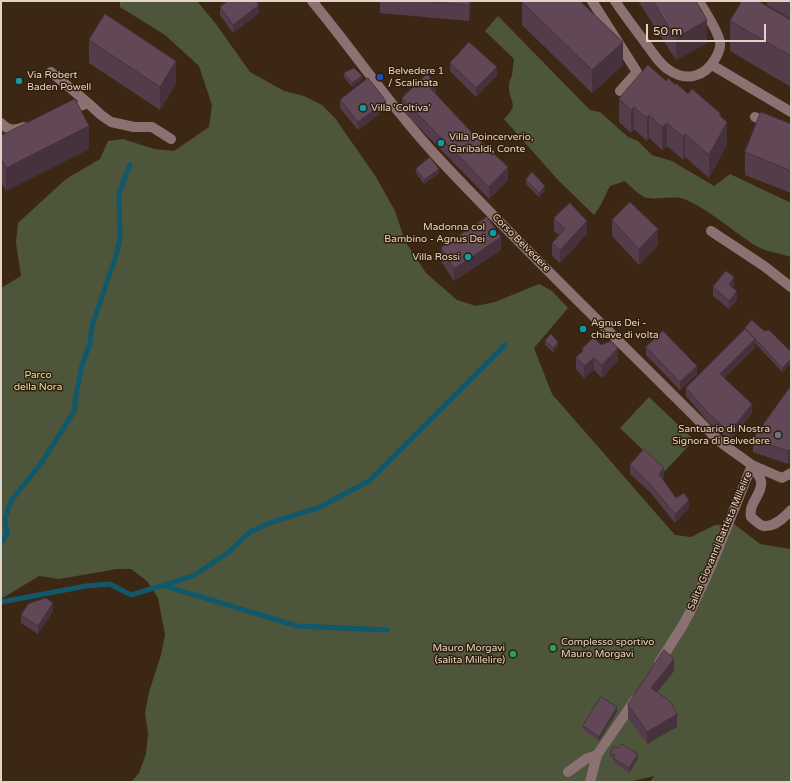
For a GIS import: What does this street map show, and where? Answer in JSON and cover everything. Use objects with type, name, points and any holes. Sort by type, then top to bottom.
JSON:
[{"type":"street","name":"Corso Belvedere","points":[[312,1],[397,110],[440,160],[720,442],[752,465]]},
{"type":"street","points":[[592,1],[637,72],[620,91]]},
{"type":"street","points":[[615,1],[662,65],[675,74],[691,77],[698,76],[712,65],[717,56],[720,44],[718,36],[699,1]]},
{"type":"street","points":[[712,65],[791,112]]},
{"type":"street","points":[[51,72],[110,122],[134,127],[152,127],[171,139]]},
{"type":"street","points":[[58,114],[88,103]]},
{"type":"street","points":[[755,117],[791,132]]},
{"type":"street","points":[[1,123],[12,130],[36,123]]},
{"type":"street","points":[[711,231],[764,266],[791,287]]},
{"type":"street","points":[[752,465],[788,478]]},
{"type":"street","points":[[752,465],[761,480],[761,486],[751,507],[751,517],[759,524],[764,526],[778,522],[791,510]]},
{"type":"street","name":"Salita Giovanni Battista Millelire","points":[[654,670],[690,612],[712,564],[752,465]]},
{"type":"street","points":[[590,782],[597,755],[610,738],[641,690]]},
{"type":"street","points":[[568,772],[586,759],[597,755]]},
{"type":"green space","name":"Parco della Nora","points":[[120,1],[197,1],[216,24],[250,72],[284,91],[304,96],[322,105],[335,118],[376,177],[395,211],[405,241],[426,273],[457,300],[476,306],[495,302],[539,284],[552,291],[568,308],[534,348],[552,394],[675,535],[691,537],[715,525],[734,524],[760,544],[791,549],[791,782],[650,782],[654,776],[629,782],[131,782],[139,773],[146,754],[148,733],[145,713],[149,692],[161,655],[165,635],[158,598],[147,581],[131,569],[117,569],[59,579],[39,576],[1,599],[1,288],[21,276],[16,243],[18,223],[66,179],[100,159],[108,141],[123,139],[154,149],[174,151],[209,127],[212,105],[199,66],[165,35],[120,7]]},
{"type":"green space","points":[[498,16],[590,110],[600,112],[628,137],[638,141],[652,155],[672,161],[714,186],[730,174],[791,203],[791,257],[756,246],[693,203],[679,198],[644,197],[636,192],[625,181],[610,186],[594,215],[558,180],[504,119],[509,114],[513,106],[509,91],[509,82],[512,75],[514,59],[485,31]]},
{"type":"green space","points":[[649,397],[694,440],[665,471],[620,428]]},
{"type":"building","points":[[228,1],[256,1],[259,5],[233,25],[220,7]]},
{"type":"building","points":[[424,1],[470,1],[469,5]]},
{"type":"building","points":[[580,1],[623,42],[592,70],[522,2]]},
{"type":"building","points":[[653,1],[696,1],[707,20],[676,38]]},
{"type":"building","points":[[742,1],[758,1],[791,20],[791,56],[730,21]]},
{"type":"building","points":[[105,14],[176,61],[160,87],[89,40]]},
{"type":"building","points":[[469,42],[497,67],[476,88],[450,63]]},
{"type":"building","points":[[648,65],[666,81],[668,78],[688,94],[692,89],[721,114],[719,115],[727,122],[709,155],[685,134],[683,137],[667,123],[662,127],[649,115],[647,118],[634,107],[631,110],[619,99]]},
{"type":"building","points":[[354,68],[362,76],[352,83],[344,73]]},
{"type":"building","points":[[427,74],[436,83],[430,88],[475,136],[508,167],[489,187],[402,98]]},
{"type":"building","name":"Villa 'Coltiva'","points":[[368,78],[386,101],[358,122],[340,100]]},
{"type":"building","points":[[75,99],[89,126],[6,168],[1,159],[1,136]]},
{"type":"building","points":[[761,112],[791,124],[791,171],[745,152]]},
{"type":"building","points":[[430,157],[439,169],[424,180],[416,169]]},
{"type":"building","points":[[532,172],[545,186],[539,193],[526,180]]},
{"type":"building","points":[[630,202],[658,229],[639,249],[612,220]]},
{"type":"building","points":[[570,203],[587,221],[560,250],[552,243],[565,229],[554,218]]},
{"type":"building","points":[[487,217],[501,237],[454,269],[441,248]]},
{"type":"building","points":[[726,271],[734,277],[729,285],[737,291],[729,301],[713,287]]},
{"type":"building","points":[[752,320],[764,331],[769,330],[791,352],[791,359],[782,368],[745,328]]},
{"type":"building","points":[[745,329],[755,339],[720,374],[752,404],[730,432],[708,413],[686,388]]},
{"type":"building","points":[[663,331],[697,366],[680,382],[646,347]]},
{"type":"building","points":[[551,334],[558,342],[553,348],[545,341]]},
{"type":"building","points":[[594,337],[601,345],[611,341],[618,348],[602,365],[594,358],[584,366],[576,357]]},
{"type":"building","name":"Santuario di Nostra Signora di Belvedere","points":[[791,386],[791,448],[788,451],[753,439]]},
{"type":"building","points":[[644,449],[664,468],[659,474],[676,498],[684,493],[689,500],[675,514],[650,484],[630,465]]},
{"type":"building","points":[[46,598],[53,603],[38,626],[21,615],[28,604]]},
{"type":"building","points":[[664,650],[674,659],[651,688],[670,701],[677,714],[647,732],[628,705]]},
{"type":"building","points":[[601,697],[617,707],[599,737],[583,726]]},
{"type":"building","points":[[622,744],[638,754],[629,768],[613,758],[615,755],[610,753],[614,746],[618,748]]},
{"type":"waterway","points":[[1,543],[7,534],[5,519],[11,501],[42,462],[75,410],[75,400],[82,365],[90,344],[92,326],[116,256],[120,239],[119,193],[130,165]]},
{"type":"waterway","points":[[1,602],[86,586],[110,584],[131,595],[193,576],[229,552],[250,532],[272,522],[318,508],[369,481],[505,345]]},
{"type":"waterway","points":[[162,585],[297,626],[387,630]]},
{"type":"place","name":"Belvedere 1 / Scalinata","points":[[380,77]]},
{"type":"place","name":"Via Robert Baden Powell","points":[[19,81]]},
{"type":"place","name":"Villa 'Coltiva'","points":[[363,108]]},
{"type":"place","name":"Villa Poincerverio, Garibaldi, Conte","points":[[441,143]]},
{"type":"place","name":"Madonna col Bambino - Agnus Dei","points":[[493,233]]},
{"type":"place","name":"Villa Rossi","points":[[468,257]]},
{"type":"place","name":"Agnus Dei - chiave di volta","points":[[583,329]]},
{"type":"place","name":"Santuario di Nostra Signora di Belvedere","points":[[778,435]]},
{"type":"place","name":"Complesso sportivo Mauro Morgavi","points":[[553,648]]},
{"type":"place","name":"Mauro Morgavi (salita Millelire)","points":[[513,654]]}]
